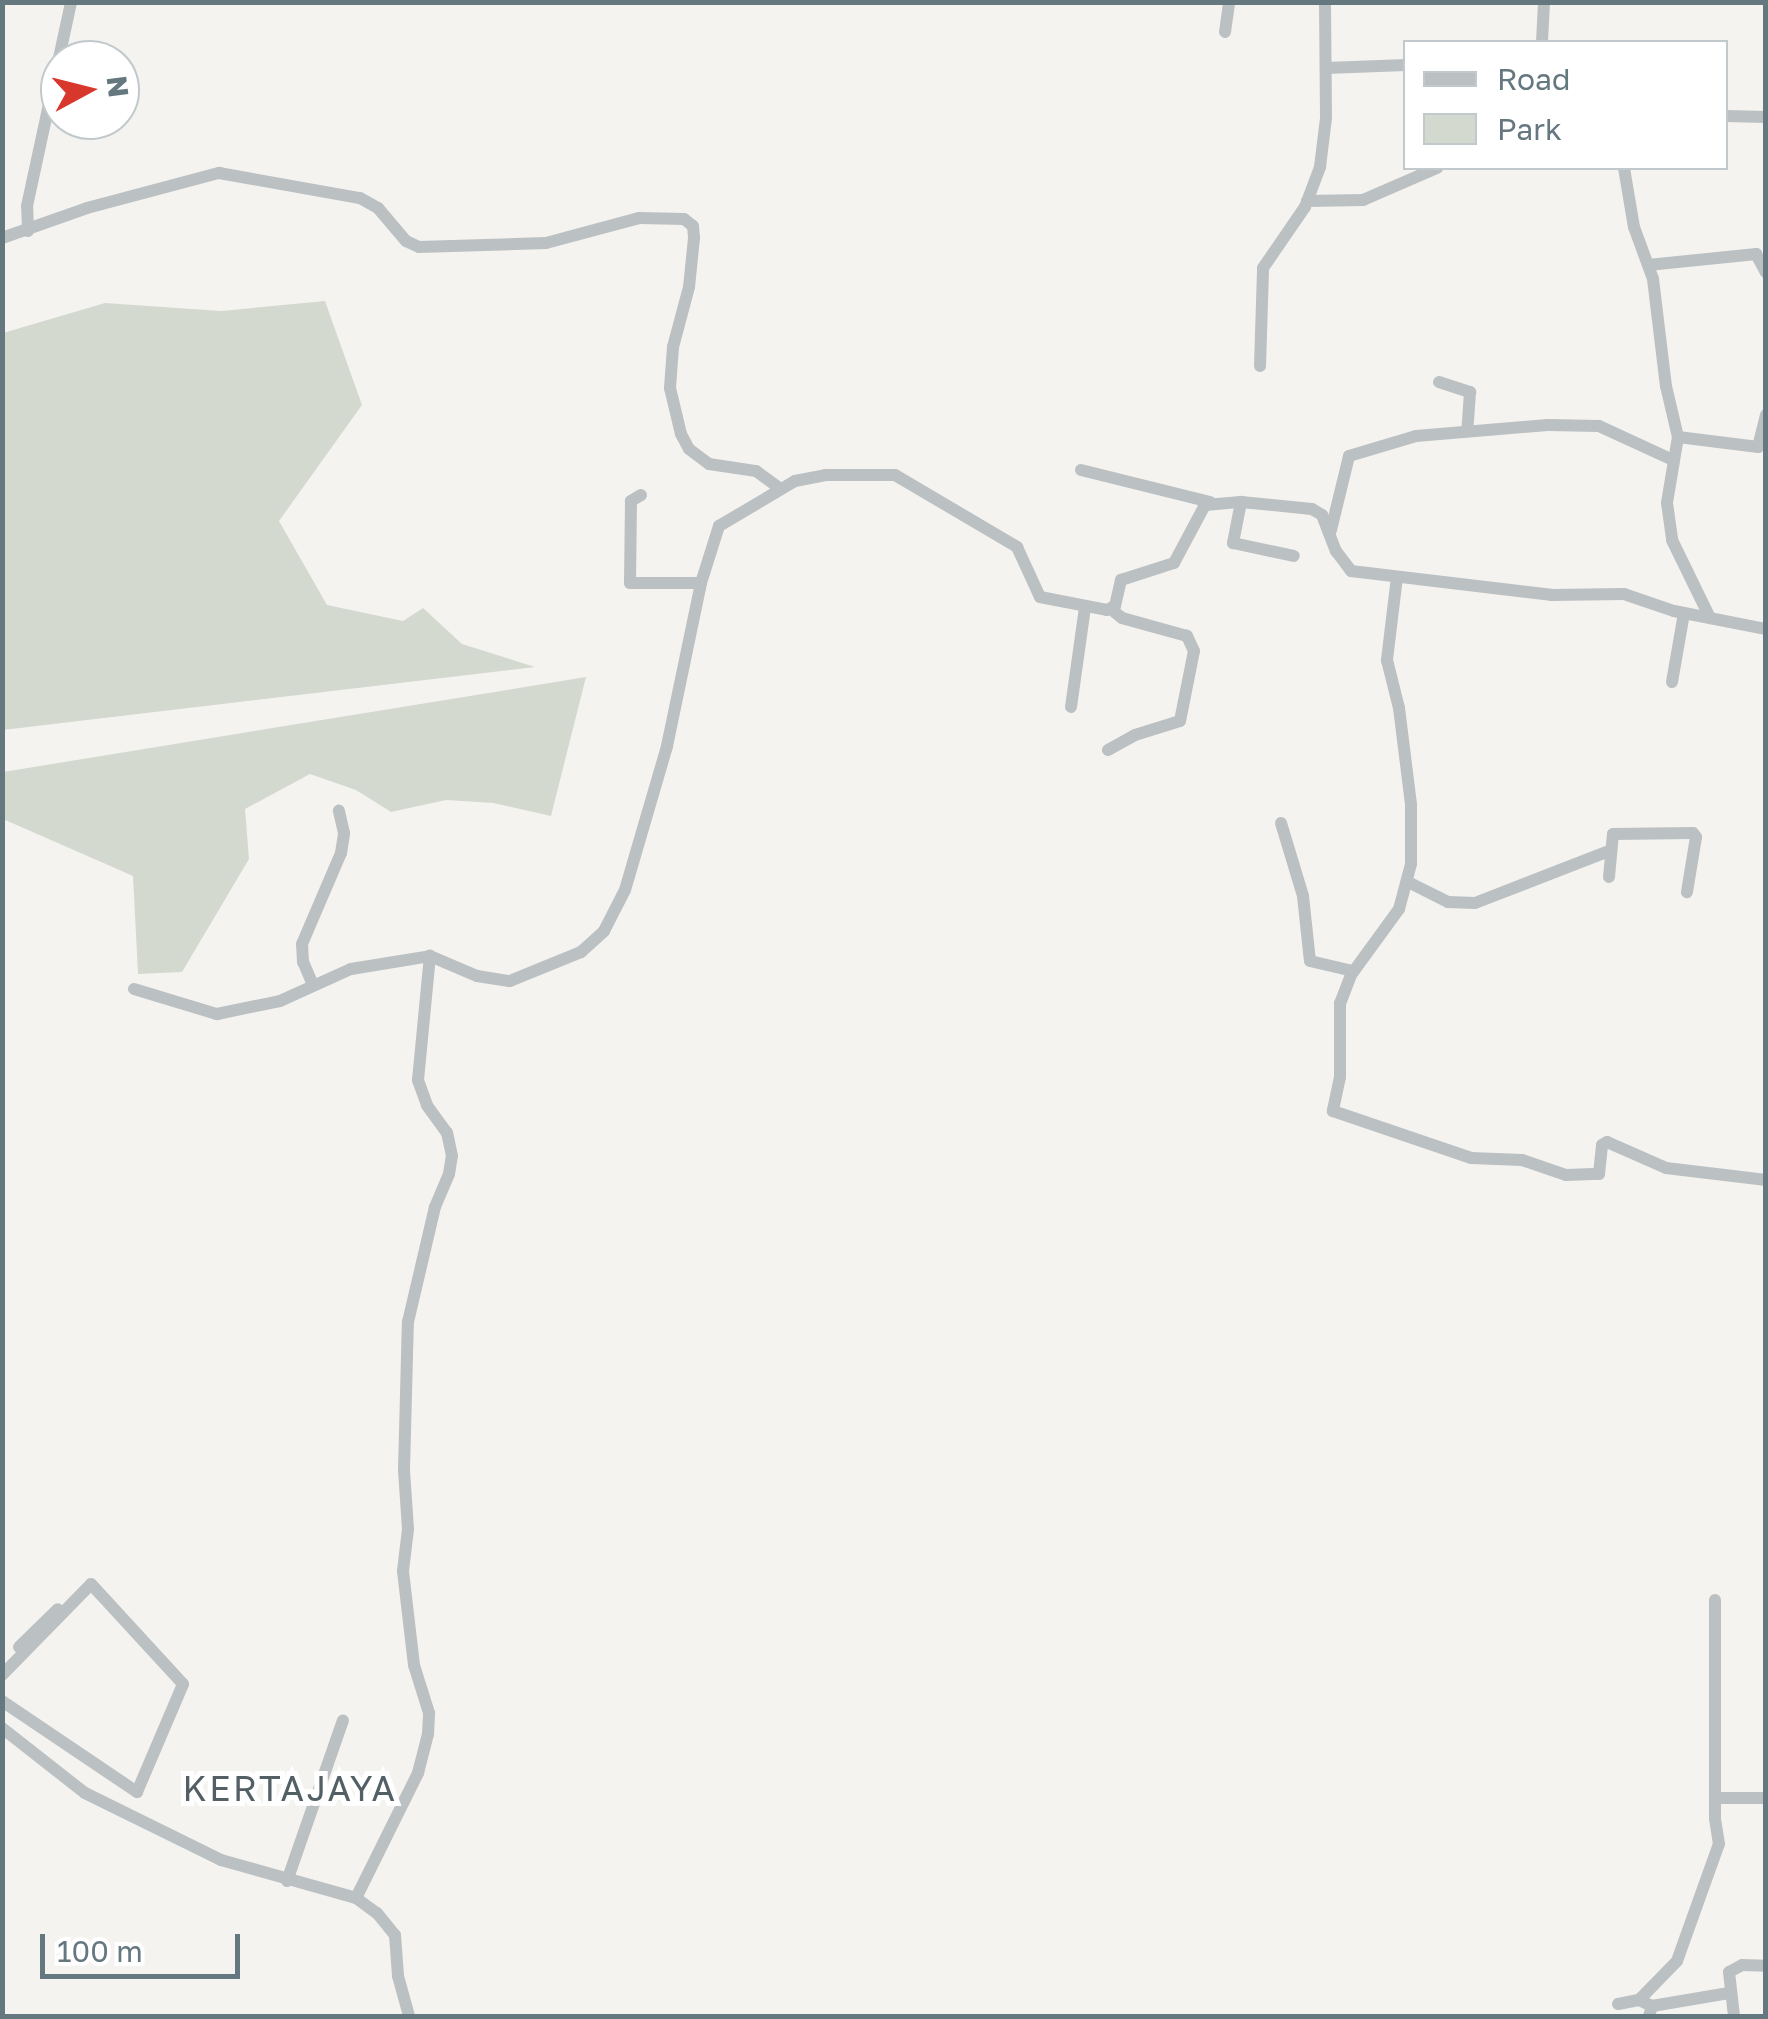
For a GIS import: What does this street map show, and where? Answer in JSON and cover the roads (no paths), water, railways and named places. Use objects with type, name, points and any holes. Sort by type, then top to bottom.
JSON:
[{"type":"street","points":[[28,231],[27,206],[71,2]]},
{"type":"street","points":[[1225,32],[1230,2]]},
{"type":"street","points":[[1260,366],[1263,268],[1307,202],[1324,144],[1324,2]]},
{"type":"street","points":[[1542,40],[1544,2]]},
{"type":"street","points":[[1326,68],[1403,64]]},
{"type":"street","points":[[1728,116],[1766,116]]},
{"type":"street","points":[[1307,202],[1364,200],[1432,170]]},
{"type":"street","points":[[1624,170],[1634,227],[1648,265],[1678,438],[1667,503],[1672,540],[1710,618]]},
{"type":"street","points":[[2,238],[86,208],[218,172],[360,198],[378,208],[406,241],[419,247],[546,243],[639,218],[684,219],[692,226],[694,238],[689,287],[672,347],[670,388],[681,434],[701,460],[756,471],[779,488]]},
{"type":"street","points":[[1648,265],[1756,254],[1766,273]]},
{"type":"street","points":[[1439,382],[1466,387],[1470,392],[1467,431]]},
{"type":"street","points":[[1678,438],[1758,447],[1766,415]]},
{"type":"street","points":[[1330,534],[1343,467],[1354,452],[1416,436],[1599,426],[1673,460]]},
{"type":"street","points":[[1081,470],[1210,502],[1312,509],[1322,515],[1351,571],[1551,595],[1624,594],[1684,613],[1766,629]]},
{"type":"street","points":[[134,989],[217,1014],[262,1006],[380,961],[430,956],[477,976],[510,981],[581,952],[604,931],[625,890],[667,746],[700,582],[718,526],[779,488],[825,475],[894,474],[907,479],[1017,546],[1040,598],[1111,609],[1122,618],[1186,636],[1194,652],[1180,721],[1135,735],[1108,750]]},
{"type":"street","points":[[641,495],[632,501],[630,584],[700,582]]},
{"type":"street","points":[[1111,609],[1121,580],[1174,563],[1197,512],[1210,502]]},
{"type":"street","points":[[1241,502],[1234,543],[1294,556]]},
{"type":"street","points":[[1397,578],[1386,660],[1399,708],[1410,805],[1408,882],[1392,922],[1353,971],[1338,1012],[1340,1077],[1333,1111],[1471,1158],[1522,1160],[1566,1175],[1600,1174],[1602,1145],[1607,1142],[1666,1168],[1766,1180]]},
{"type":"street","points":[[1070,707],[1085,607]]},
{"type":"street","points":[[1672,682],[1684,613]]},
{"type":"street","points":[[314,985],[301,950],[341,853],[344,833],[340,811]]},
{"type":"street","points":[[1281,824],[1303,896],[1310,961],[1353,971]]},
{"type":"street","points":[[1609,877],[1613,834],[1695,834],[1687,892]]},
{"type":"street","points":[[1408,882],[1448,902],[1475,903],[1609,851]]},
{"type":"street","points":[[356,1898],[418,1773],[428,1734],[429,1713],[414,1666],[403,1571],[408,1530],[404,1470],[408,1322],[434,1207],[452,1156],[447,1133],[427,1105],[418,1080],[430,956]]},
{"type":"street","points":[[2,1672],[39,1624],[91,1584],[184,1684],[138,1792],[2,1701]]},
{"type":"street","points":[[1647,2008],[1678,1961],[1698,1897],[1712,1874],[1719,1844],[1715,1600]]},
{"type":"street","points":[[287,1881],[343,1720]]},
{"type":"street","points":[[2,1728],[85,1792],[221,1860],[356,1898],[377,1913],[394,1935],[398,1976],[409,2016]]},
{"type":"street","points":[[1717,1798],[1766,1798]]},
{"type":"street","points":[[1734,2016],[1729,1972],[1736,1966],[1766,1966]]},
{"type":"street","points":[[1618,2004],[1647,2008],[1729,1993]]},
{"type":"district","name":"KERTAJAYA","points":[[290,1788]]}]
